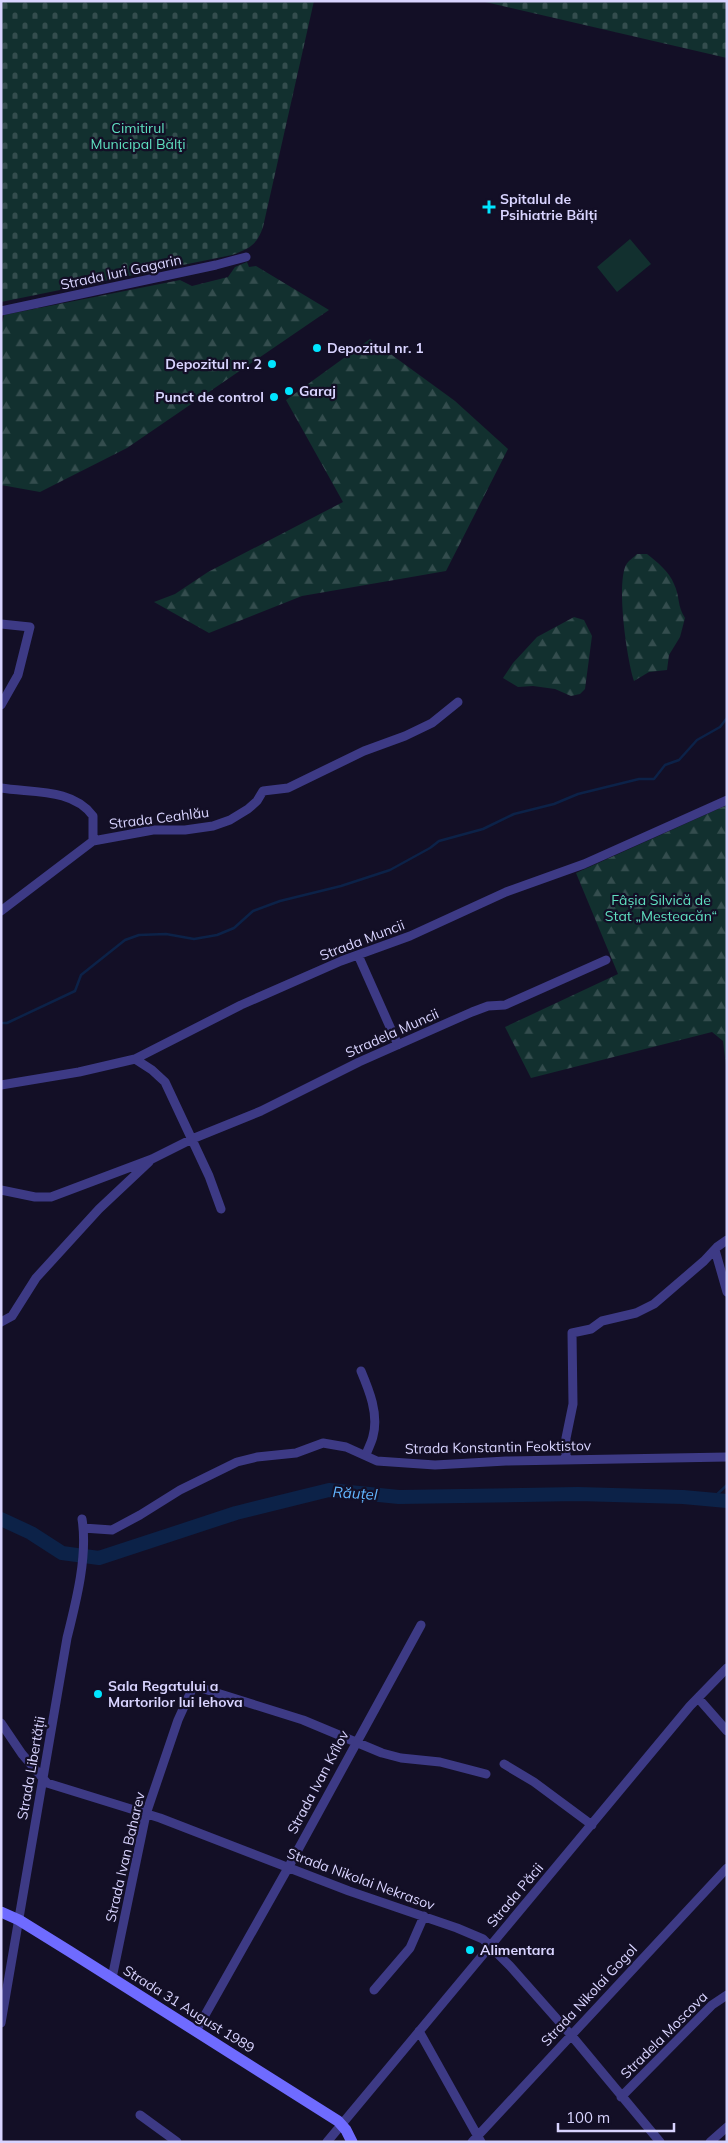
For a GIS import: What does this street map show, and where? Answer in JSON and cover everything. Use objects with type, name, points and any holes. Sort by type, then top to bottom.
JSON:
[{"type":"main road","name":"Strada 31 August 1989","points":[[1,1912],[19,1920],[341,2124],[352,2142]]},
{"type":"street","name":"Strada Iuri Gagarin","points":[[1,311],[246,257]]},
{"type":"street","points":[[1,624],[30,627],[18,675],[1,705]]},
{"type":"street","name":"Strada Ceahlău","points":[[1,911],[93,841],[153,830],[185,830],[220,824],[248,809],[257,801],[263,790],[288,788],[364,751],[405,736],[432,723],[458,702]]},
{"type":"street","points":[[1,788],[48,793],[83,805],[93,816],[93,841]]},
{"type":"street","name":"Strada Muncii","points":[[1,1085],[88,1070],[135,1059],[240,1005],[358,955],[410,936],[506,892],[584,864],[727,800]]},
{"type":"street","points":[[358,955],[398,1045]]},
{"type":"street","name":"Stradela Muncii","points":[[1,1190],[34,1197],[51,1197],[152,1159],[192,1139],[261,1111],[398,1045],[472,1012],[488,1006],[505,1005],[606,960]]},
{"type":"street","points":[[135,1059],[152,1070],[165,1082],[192,1139],[221,1209]]},
{"type":"street","points":[[1,1322],[12,1316],[36,1278],[110,1198],[152,1159]]},
{"type":"street","points":[[566,1460],[566,1438],[573,1404],[572,1333],[592,1329],[602,1321],[636,1313],[654,1304],[727,1240]]},
{"type":"street","points":[[715,1250],[727,1292]]},
{"type":"street","points":[[361,1371],[368,1388],[374,1417],[373,1436],[366,1455]]},
{"type":"street","name":"Strada Konstantin Feoktistov","points":[[82,1524],[112,1530],[140,1516],[180,1490],[244,1459],[296,1454],[323,1443],[337,1445],[377,1461],[435,1465],[727,1457]]},
{"type":"street","name":"Strada Libertății","points":[[1,2023],[84,1545],[82,1524]]},
{"type":"street","name":"Strada Ivan Krîlov","points":[[196,2031],[421,1625]]},
{"type":"street","name":"Strada Păcii","points":[[326,2142],[698,1698],[727,1668]]},
{"type":"street","name":"Strada Ivan Baharev","points":[[112,1978],[146,1814],[178,1720],[193,1687],[303,1720],[356,1741]]},
{"type":"street","points":[[698,1698],[727,1731]]},
{"type":"street","name":"Strada Nikolai Nekrasov","points":[[1,1723],[22,1754],[47,1783],[146,1814],[288,1868],[475,1935],[490,1945],[571,2035],[660,2142]]},
{"type":"street","points":[[356,1741],[382,1754],[440,1762],[486,1774]]},
{"type":"street","points":[[504,1764],[540,1786],[592,1825]]},
{"type":"street","name":"Strada Nikolai Gogol","points":[[477,2140],[571,2035],[727,1868]]},
{"type":"street","points":[[374,1990],[410,1948],[424,1916]]},
{"type":"street","name":"Stradela Moscova","points":[[621,2097],[712,2005],[727,1995]]},
{"type":"street","points":[[419,2031],[477,2140]]},
{"type":"street","points":[[140,2115],[177,2142]]},
{"type":"street","points":[[710,2142],[727,2127]]},
{"type":"green space","name":"Cimitirul Municipal Bălţi","points":[[1,1],[314,1],[263,227],[255,242],[243,251],[232,255],[1,302]]},
{"type":"green space","points":[[481,1],[727,1],[727,58]]},
{"type":"green space","points":[[630,239],[651,264],[617,292],[597,267]]},
{"type":"green space","points":[[247,262],[249,267],[256,266],[329,310],[127,448],[40,492],[1,485],[1,327],[4,315],[180,280],[192,286],[228,277],[235,267]]},
{"type":"green space","points":[[370,339],[455,401],[508,449],[446,571],[302,596],[209,633],[154,602],[175,594],[208,572],[343,502],[286,400]]},
{"type":"green space","points":[[637,554],[647,554],[672,579],[685,618],[680,637],[669,655],[667,670],[649,672],[634,681],[628,657],[622,589],[626,565]]},
{"type":"green space","points":[[574,617],[584,620],[592,636],[585,689],[580,694],[571,696],[555,689],[533,686],[518,687],[503,678],[513,663],[537,637]]},
{"type":"green space","name":"Fâșia Silvică de Stat „Mesteacăn“","points":[[727,805],[727,1073],[723,1041],[712,1032],[531,1078],[505,1027],[618,974],[576,873]]},
{"type":"waterway","points":[[1,1023],[7,1023],[75,991],[81,975],[125,940],[139,935],[166,934],[194,939],[217,935],[234,928],[253,911],[280,901],[341,886],[390,870],[439,841],[483,829],[514,814],[554,804],[578,794],[639,779],[654,779],[665,765],[679,760],[697,740],[720,727],[727,718]]},
{"type":"waterway","points":[[712,1499],[727,1485]]},
{"type":"waterway","name":"Răuțel","points":[[1,1519],[31,1533],[62,1553],[99,1558],[236,1513],[329,1490],[399,1497],[578,1494],[683,1497],[727,1501]]},
{"type":"place","name":"Spitalul de Psihiatrie Bălți","points":[[489,207]]},
{"type":"place","name":"Depozitul nr. 1","points":[[317,348]]},
{"type":"place","name":"Depozitul nr. 2","points":[[272,364]]},
{"type":"place","name":"Garaj","points":[[289,391]]},
{"type":"place","name":"Punct de control","points":[[274,397]]},
{"type":"place","name":"Sala Regatului a Martorilor lui Iehova","points":[[98,1694]]},
{"type":"place","name":"Alimentara","points":[[470,1950]]}]
